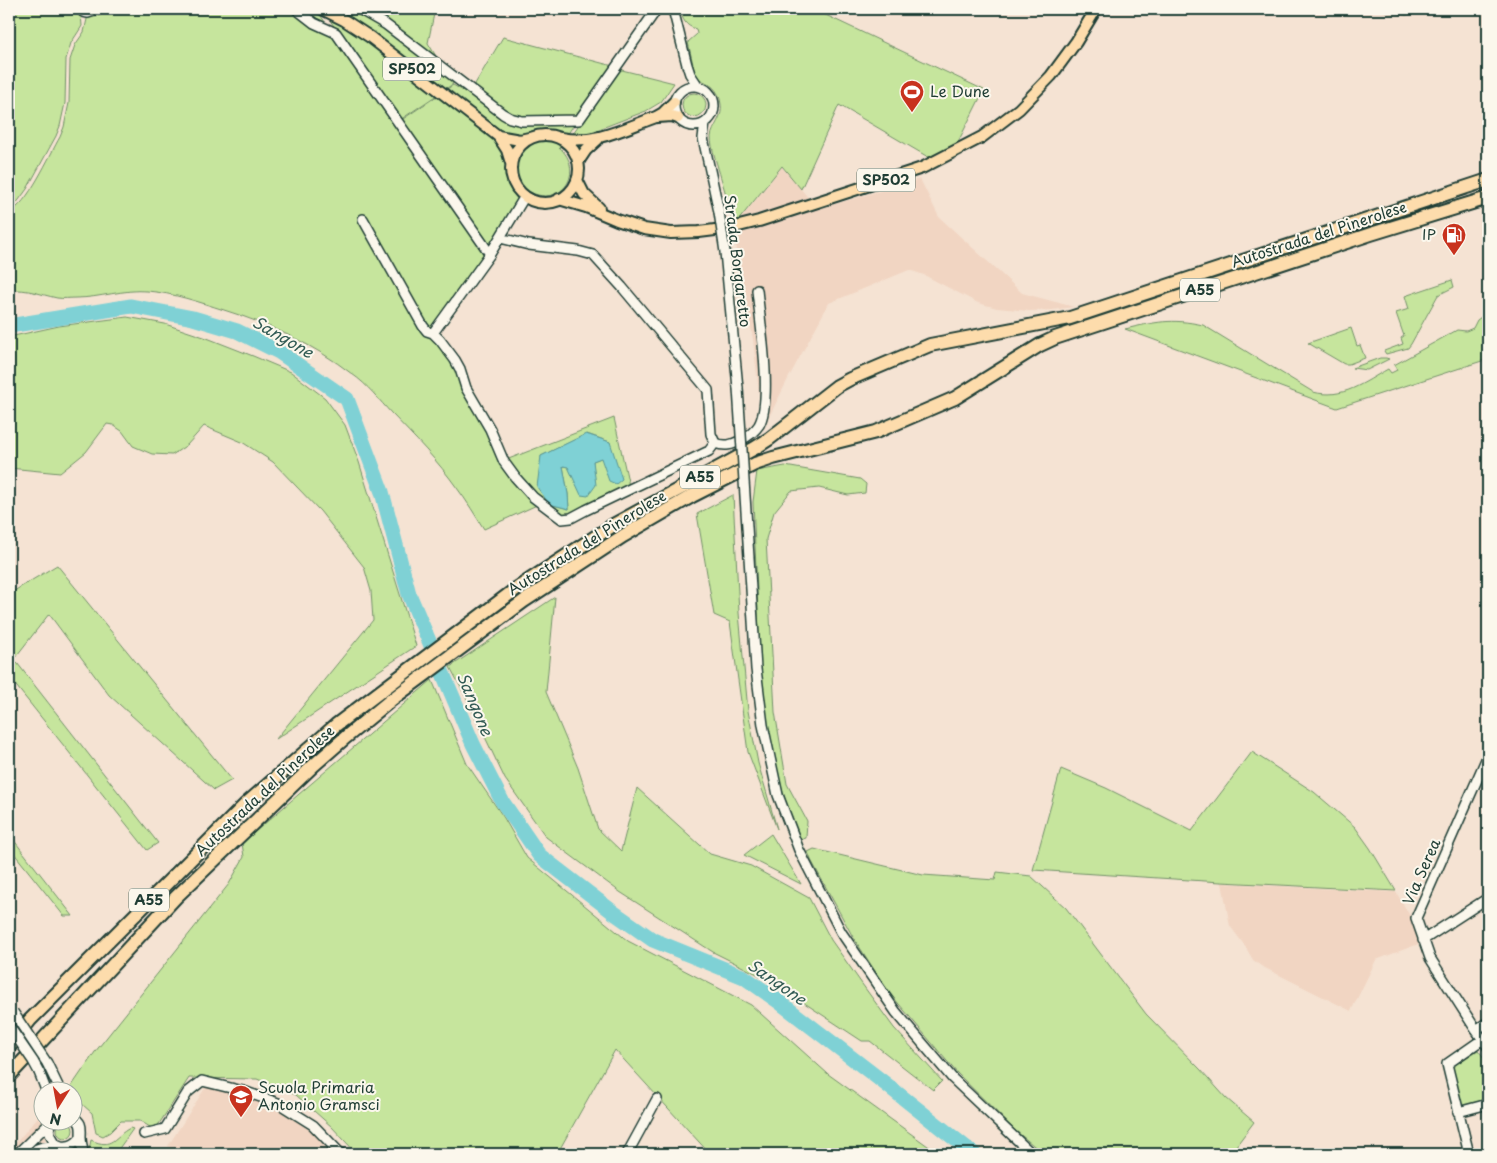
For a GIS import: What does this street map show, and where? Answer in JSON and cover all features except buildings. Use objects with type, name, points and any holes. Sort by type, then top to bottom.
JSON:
[{"type":"highway","name":"Autostrada del Pinerolese","points":[[9,1047],[30,1020],[246,804],[336,725],[516,589],[615,524],[755,448],[837,386],[858,375],[930,345],[1070,318],[1488,180]]},
{"type":"highway","name":"Autostrada del Pinerolese","points":[[9,1076],[176,897],[274,802],[346,736],[524,601],[623,536],[692,496],[755,464],[876,432],[955,398],[1040,345],[1056,338],[1371,234],[1488,198]]},
{"type":"highway","points":[[9,1087],[82,998]]},
{"type":"highway","points":[[9,1034],[30,1020]]},
{"type":"highway","points":[[9,1040],[30,1020]]},
{"type":"main road","name":"SP502","points":[[322,9],[344,20],[370,37],[498,136],[507,150],[512,163],[511,173],[514,182],[518,190],[525,196],[533,201],[542,203],[559,200],[586,206],[617,220],[644,229],[671,233],[731,228],[767,219],[922,168],[982,138],[1019,110],[1052,76],[1096,9]]},
{"type":"main road","points":[[557,138],[578,141],[599,138],[656,117],[674,102]]},
{"type":"main road","points":[[656,117],[672,116],[678,118]]},
{"type":"main road","name":"SP502","points":[[498,136],[520,140],[549,136],[557,138]]},
{"type":"main road","points":[[512,163],[516,151],[521,145],[532,138]]},
{"type":"main road","points":[[557,138],[568,145],[576,156],[579,171],[573,188],[559,200]]},
{"type":"main road","points":[[578,162],[586,150],[599,138]]},
{"type":"main road","name":"SP502","points":[[577,180],[581,190],[588,199],[617,220]]},
{"type":"street","points":[[81,9],[83,12],[88,13],[100,9]]},
{"type":"street","points":[[296,9],[314,23],[336,33],[490,254]]},
{"type":"street","points":[[358,9],[385,24],[503,114],[516,121],[579,120],[656,9]]},
{"type":"street","points":[[673,9],[690,74],[698,86],[709,92],[714,102],[712,115],[705,123],[695,126],[687,125],[678,118],[674,110],[674,102],[677,95],[683,89],[698,86]]},
{"type":"street","points":[[683,89],[687,65]]},
{"type":"street","name":"Strada Borgaretto","points":[[705,123],[703,138],[719,212],[725,252],[738,388],[756,669],[763,725],[778,795],[799,850],[840,932],[896,1012],[953,1079],[1032,1154]]},
{"type":"street","name":"Strada Borgaretto","points":[[695,126],[703,138]]},
{"type":"street","points":[[433,333],[490,254],[525,196]]},
{"type":"street","points":[[363,219],[423,326],[440,340],[455,360],[466,388],[490,429],[504,462],[533,497],[562,519],[577,516],[709,451],[715,443]]},
{"type":"street","points":[[500,238],[529,245],[578,251],[593,255],[708,390],[711,434],[715,443],[721,446],[743,439],[758,426],[762,416],[766,391],[758,290]]},
{"type":"street","name":"Via Serea","points":[[1486,1043],[1430,958],[1416,918],[1488,756]]},
{"type":"street","points":[[1423,940],[1488,898]]},
{"type":"street","points":[[11,1010],[47,1063],[55,1080]]},
{"type":"street","points":[[1476,1030],[1488,1022]]},
{"type":"street","points":[[9,1026],[33,1061],[42,1080]]},
{"type":"street","points":[[1468,1154],[1446,1064],[1486,1043]]},
{"type":"street","points":[[144,1134],[164,1130],[188,1092],[202,1081],[243,1091],[278,1103],[313,1125],[341,1154]]},
{"type":"street","points":[[627,1154],[657,1099]]},
{"type":"street","points":[[1458,1112],[1488,1104]]},
{"type":"street","points":[[17,1154],[42,1130]]},
{"type":"street","points":[[49,1130],[56,1144],[63,1150]]},
{"type":"street","points":[[81,1130],[83,1154]]},
{"type":"street","points":[[31,1154],[37,1149],[47,1146],[63,1150],[73,1145],[81,1137]]},
{"type":"shaded area","points":[[782,167],[818,209],[920,179],[939,217],[1022,293],[1074,307],[1029,311],[997,308],[978,303],[924,275],[909,270],[829,303],[769,417],[754,437],[754,426],[759,409],[759,393],[753,339],[733,228]]},
{"type":"shaded area","points":[[1222,883],[1396,892],[1416,926],[1421,943],[1376,960],[1351,1011],[1261,966],[1253,960],[1230,926]]},
{"type":"shaded area","name":"Scuola Primaria Antonio Gramsci","points":[[207,1085],[279,1107],[311,1128],[335,1154],[174,1154],[168,1146]]},
{"type":"shaded area","points":[[32,1124],[32,1130],[44,1130],[49,1154],[9,1154],[9,1151]]},
{"type":"green space","points":[[9,9],[78,9],[81,14],[82,26],[71,43],[66,59],[65,103],[56,136],[27,189],[16,204],[9,208]]},
{"type":"green space","points":[[107,9],[316,9],[487,254],[433,336],[454,361],[495,442],[539,504],[484,529],[442,468],[358,378],[338,363],[291,336],[258,322],[196,301],[157,292],[129,291],[85,298],[57,298],[28,291],[9,290],[9,212],[23,201],[30,191],[60,137],[69,103],[70,60],[75,45],[84,32],[88,15]]},
{"type":"green space","points":[[322,9],[435,9],[428,43],[453,84],[400,120]]},
{"type":"green space","name":"Le Dune","points":[[721,9],[813,9],[984,90],[955,148],[942,155],[928,157],[839,105],[801,189],[782,166],[733,227],[711,141],[712,133],[721,113],[720,99],[713,87],[696,78],[688,42],[697,34],[696,29],[685,22],[681,10],[719,13]]},
{"type":"green space","points":[[1376,9],[1433,9],[1406,15]]},
{"type":"green space","points":[[503,37],[613,66],[559,147],[567,156],[570,166],[570,176],[567,184],[560,191],[552,195],[542,196],[530,192],[500,238],[486,245],[400,121],[453,85],[469,94]]},
{"type":"green space","points":[[618,69],[674,83],[661,102],[646,111],[581,136],[571,136]]},
{"type":"green space","points":[[694,93],[702,97],[706,105],[702,113],[694,117],[686,113],[682,105],[686,97]]},
{"type":"green space","points":[[1452,280],[1454,287],[1438,295],[1408,348],[1386,354],[1384,351],[1403,344],[1401,338],[1404,336],[1396,313],[1409,309],[1405,296]]},
{"type":"green space","points":[[1488,312],[1488,359],[1337,408],[1125,329],[1172,321],[1203,325],[1313,392],[1334,394],[1362,384],[1388,369],[1391,373],[1397,370],[1394,365],[1457,330],[1466,331],[1473,328],[1477,320]]},
{"type":"green space","points":[[127,317],[165,324],[207,338],[291,372],[325,398],[345,425],[359,462],[416,646],[276,739],[373,620],[371,591],[364,567],[320,511],[273,462],[242,442],[204,426],[187,445],[172,455],[152,454],[133,446],[122,431],[113,425],[107,424],[86,452],[60,473],[9,468],[9,337],[59,326]]},
{"type":"green space","points":[[1351,328],[1357,346],[1360,345],[1365,358],[1349,364],[1344,364],[1308,343]]},
{"type":"green space","points":[[1380,358],[1389,359],[1367,370],[1352,368]]},
{"type":"green space","points":[[614,418],[629,486],[565,516],[548,507],[540,500],[506,460]],"holes":[[[587,434],[610,442],[601,458],[593,461],[595,485],[568,467],[563,466],[569,509],[549,504],[541,456]]]},
{"type":"green space","points":[[785,466],[860,479],[866,484],[865,493],[848,495],[819,488],[791,491],[774,512],[766,539],[775,712],[787,784],[807,821],[806,838],[800,840],[793,825],[781,786],[767,726],[761,677],[753,502],[757,471]]},
{"type":"green space","points":[[733,495],[739,613],[748,711],[758,763],[777,829],[748,752],[730,622],[714,615],[697,514]]},
{"type":"green space","points":[[57,565],[232,780],[214,790],[109,695],[49,614],[14,659],[158,843],[147,850],[9,677],[9,594]]},
{"type":"green space","points":[[555,597],[546,692],[578,768],[598,829],[621,851],[637,788],[710,854],[751,866],[809,898],[831,940],[862,984],[894,1028],[942,1081],[933,1090],[870,1041],[862,1041],[771,981],[713,952],[620,892],[546,837],[505,779],[450,667]]},
{"type":"green space","points":[[432,680],[467,764],[504,818],[527,858],[628,941],[751,1005],[828,1074],[939,1154],[710,1154],[615,1050],[557,1154],[357,1154],[332,1127],[296,1095],[257,1079],[189,1078],[155,1130],[140,1121],[121,1121],[103,1136],[96,1133],[92,1113],[82,1104],[82,1080],[76,1080],[95,1052],[229,884],[244,857],[242,843]]},
{"type":"green space","points":[[1252,752],[1314,792],[1355,827],[1396,891],[1033,870],[1061,769],[1106,788],[1192,831]]},
{"type":"green space","points":[[9,834],[73,916],[64,916],[9,847]]},
{"type":"green space","points":[[771,834],[801,884],[744,855]]},
{"type":"green space","points":[[814,849],[923,875],[995,880],[997,872],[1031,876],[1066,908],[1146,1014],[1226,1098],[1254,1122],[1230,1154],[1044,1154],[1017,1132],[957,1073],[888,991],[853,937],[811,860],[808,852]]},
{"type":"green space","points":[[1478,1050],[1488,1063],[1488,1099],[1462,1106],[1452,1067]]},
{"type":"green space","points":[[130,1128],[133,1129],[115,1154],[88,1154],[91,1140],[104,1144],[109,1143]]},
{"type":"green space","points":[[57,1130],[73,1130],[73,1133],[68,1138],[62,1138],[57,1133]]},
{"type":"water","points":[[586,434],[610,442],[622,479],[616,484],[609,481],[601,458],[593,461],[596,485],[588,496],[581,495],[568,467],[563,466],[569,509],[549,504],[537,487],[541,456]]},
{"type":"waterway","name":"Sangone","points":[[9,326],[131,306],[193,318],[237,331],[279,352],[347,399],[382,492],[409,594],[473,744],[502,801],[539,855],[653,940],[744,977],[778,1001],[974,1154]]},
{"type":"place","name":"Le Dune","points":[[912,113]]},
{"type":"place","name":"IP","points":[[1454,256]]},
{"type":"place","name":"Scuola Primaria Antonio Gramsci","points":[[241,1118]]}]
